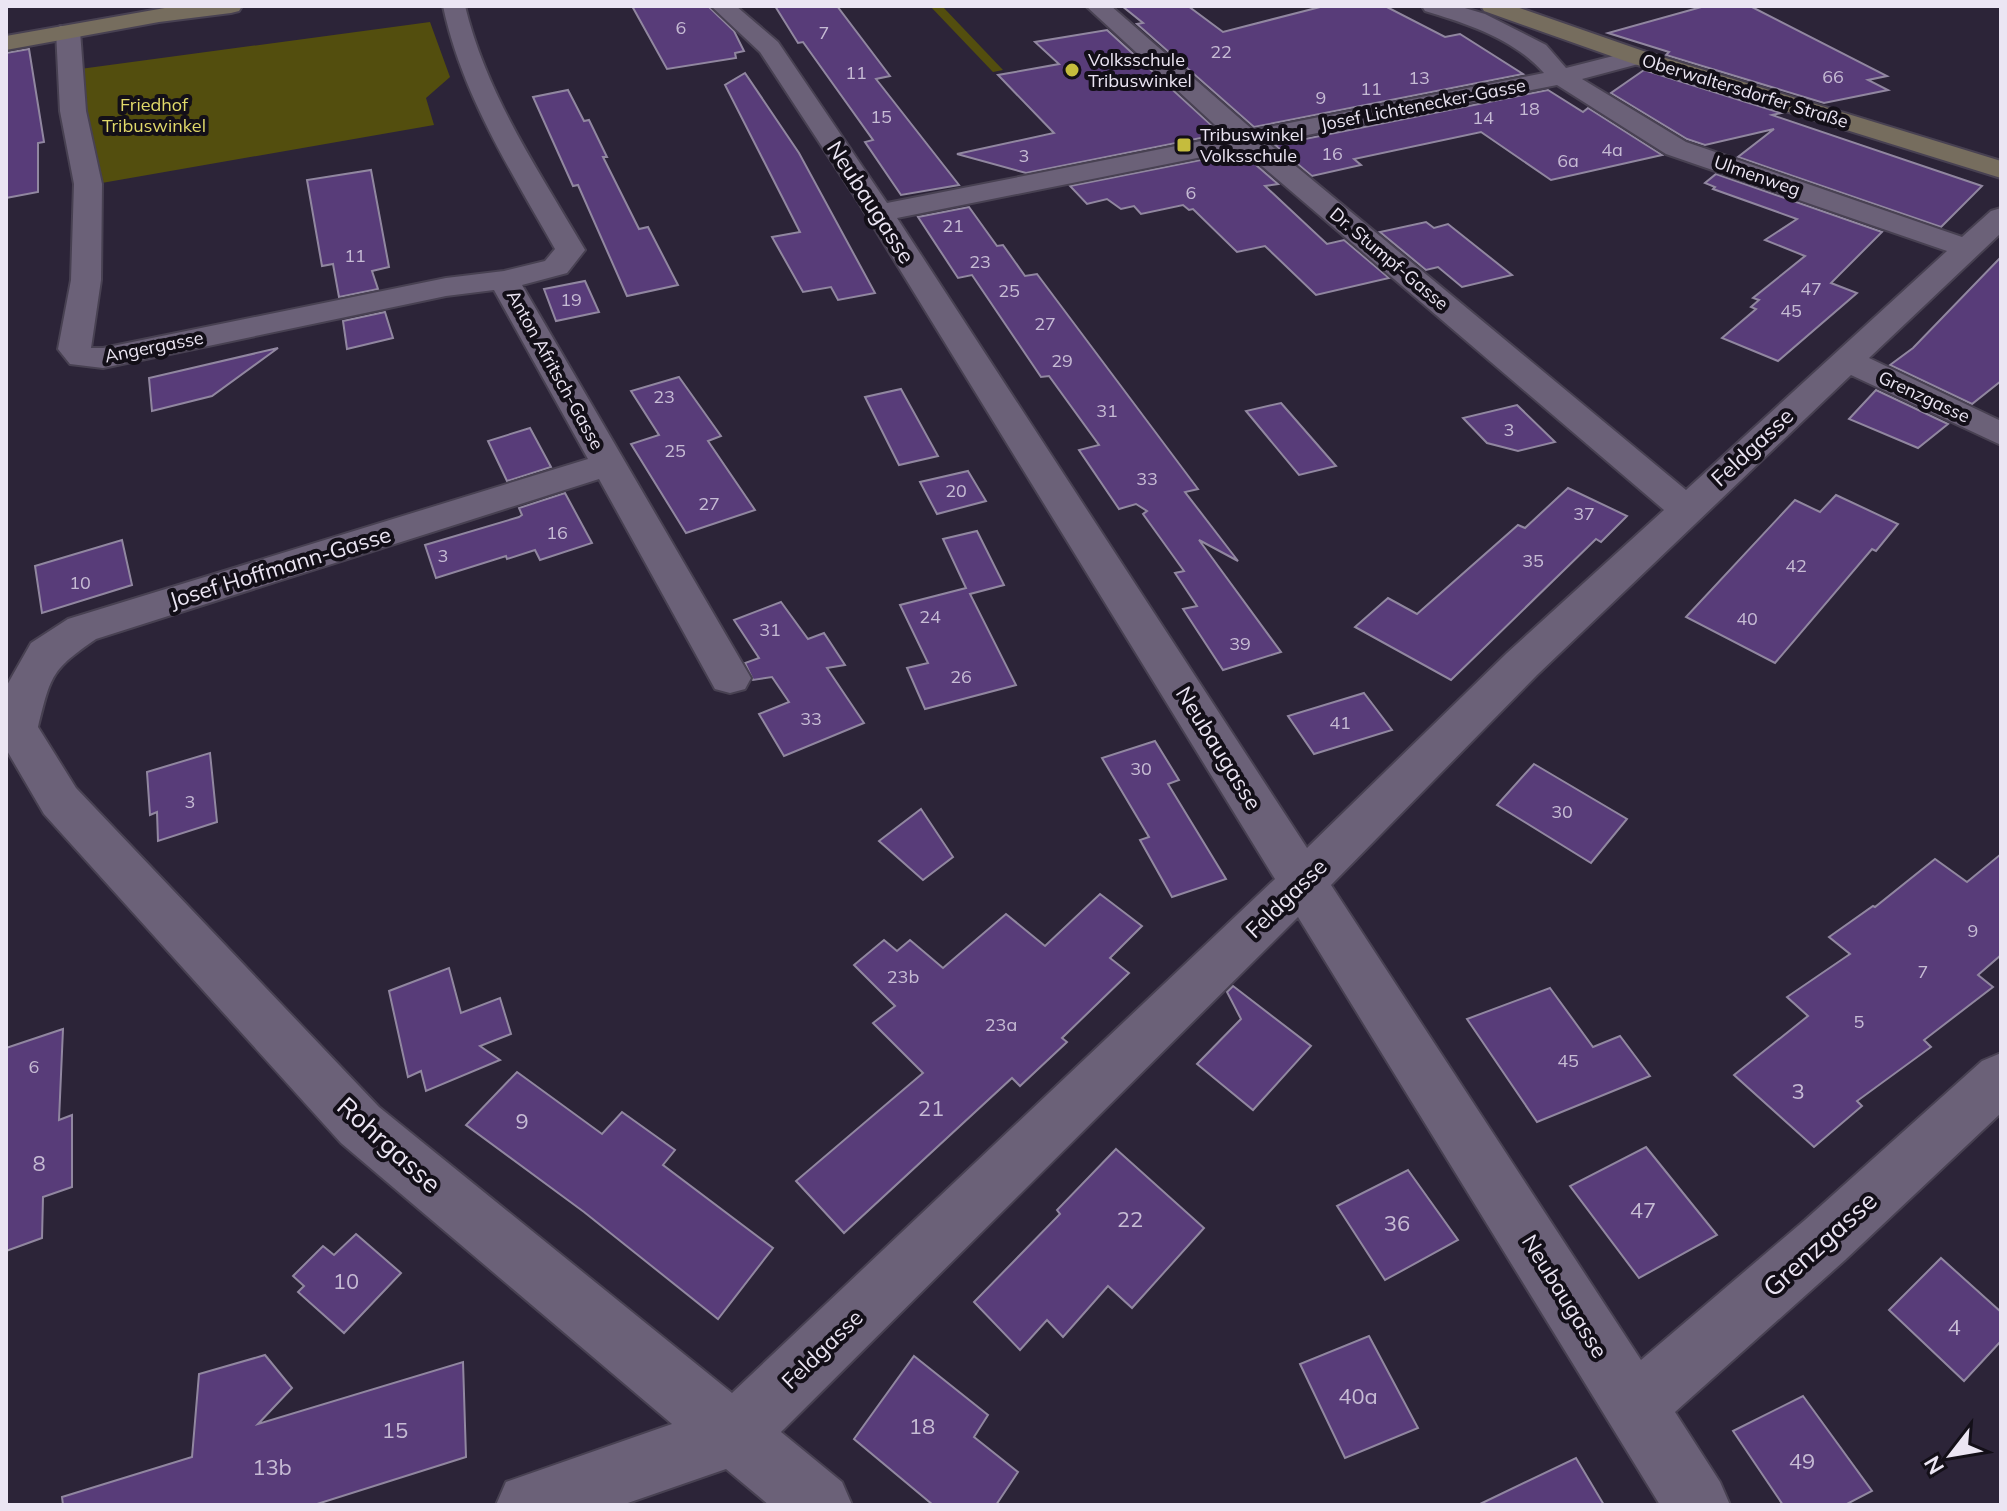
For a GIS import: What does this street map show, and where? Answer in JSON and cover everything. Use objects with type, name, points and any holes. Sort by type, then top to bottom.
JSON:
[{"type":"street","points":[[6,43],[231,6]]},
{"type":"street","name":"Anton Afritsch-Gasse","points":[[454,6],[457,24],[489,106],[570,250],[556,267],[504,280],[730,678]]},
{"type":"street","name":"Neubaugasse","points":[[722,6],[769,47],[879,213],[1697,1505]]},
{"type":"street","name":"Dr. Stumpf-Gasse","points":[[1097,6],[1248,140],[1685,509]]},
{"type":"street","name":"Ulmenweg","points":[[1433,6],[1477,19],[1537,50],[1561,77],[1676,148],[1966,248]]},
{"type":"street","name":"Oberwaltersdorfer Straße","points":[[1492,6],[1637,57],[2001,170]]},
{"type":"street","name":"Angergasse","points":[[68,31],[73,111],[88,184],[86,280],[74,349],[82,357],[103,358],[446,287],[504,280]]},
{"type":"street","name":"Josef Lichtenecker-Gasse","points":[[879,213],[1561,77],[1637,57]]},
{"type":"street","name":"Feldgasse","points":[[529,1505],[734,1434],[1303,882],[1522,664],[2001,217]]},
{"type":"street","name":"Grenzgasse","points":[[1846,360],[2001,434]]},
{"type":"street","name":"Josef Hoffmann-Gasse","points":[[11,730],[27,687],[46,653],[82,629],[608,464]]},
{"type":"street","name":"Rohrgasse","points":[[11,730],[60,801],[360,1125],[819,1505]]},
{"type":"street","name":"Grenzgasse","points":[[1635,1406],[1825,1240],[2001,1078]]},
{"type":"green space","points":[[930,6],[942,6],[1003,70],[993,72]]},
{"type":"green space","name":"Friedhof Tribuswinkel","points":[[430,22],[450,77],[426,98],[434,125],[96,184],[82,104],[80,69]]},
{"type":"building","points":[[632,6],[708,6],[734,31],[744,51],[735,53],[736,58],[667,69]]},
{"type":"building","points":[[775,6],[837,6],[890,76],[876,79],[959,185],[901,195],[865,142],[873,140],[803,42],[798,43]]},
{"type":"building","points":[[1122,6],[1188,6],[1223,32],[1324,6],[1385,6],[1445,37],[1460,34],[1523,74],[1254,127],[1137,24],[1143,23]]},
{"type":"building","points":[[1705,6],[1750,6],[1887,76],[1868,80],[1888,90],[1824,103],[1666,55],[1669,52],[1608,33]]},
{"type":"building","name":"Volksschule Tribuswinkel","points":[[1107,30],[1221,134],[1026,173],[957,154],[1054,133],[998,75],[1059,64],[1035,42]]},
{"type":"building","points":[[29,49],[44,142],[38,143],[38,192],[6,198],[6,53]]},
{"type":"building","points":[[1644,70],[1781,113],[1772,115],[1982,186],[1941,227],[1738,157],[1774,129],[1705,145],[1687,139],[1611,93]]},
{"type":"building","points":[[745,73],[799,153],[875,293],[838,300],[831,287],[803,292],[772,237],[800,232],[725,85]]},
{"type":"building","points":[[568,90],[584,121],[589,120],[607,157],[603,157],[639,229],[648,227],[678,285],[627,296],[578,185],[573,186],[533,97]]},
{"type":"building","points":[[1548,90],[1583,112],[1588,108],[1662,155],[1551,180],[1481,132],[1354,159],[1361,165],[1312,176],[1275,145]]},
{"type":"building","points":[[1241,152],[1278,184],[1265,186],[1327,244],[1344,240],[1389,278],[1316,295],[1265,246],[1237,252],[1193,209],[1189,210],[1183,205],[1141,214],[1134,206],[1121,209],[1107,199],[1087,204],[1070,186]]},
{"type":"building","points":[[371,170],[389,267],[372,271],[378,289],[339,297],[333,264],[322,266],[307,180]]},
{"type":"building","points":[[1716,174],[1882,232],[1831,283],[1857,293],[1778,361],[1722,338],[1756,309],[1751,307],[1759,300],[1753,298],[1805,256],[1765,240],[1797,219],[1713,189],[1715,187],[1705,183]]},
{"type":"building","points":[[969,207],[997,246],[1003,245],[1025,276],[1037,274],[1198,489],[1185,492],[1238,561],[1199,540],[1281,652],[1223,670],[1183,609],[1197,606],[1175,573],[1184,571],[1143,514],[1147,511],[1136,504],[1119,509],[1079,450],[1099,445],[1049,376],[1041,377],[972,275],[958,278],[918,217]]},
{"type":"building","points":[[1426,222],[1434,228],[1448,224],[1512,275],[1462,287],[1438,267],[1426,270],[1380,232]]},
{"type":"building","points":[[2001,257],[2001,381],[1972,404],[1890,365],[1913,348]]},
{"type":"building","points":[[585,281],[599,312],[556,321],[544,289]]},
{"type":"building","points":[[385,312],[393,338],[347,349],[343,321]]},
{"type":"building","points":[[278,348],[212,396],[152,411],[149,378]]},
{"type":"building","points":[[679,377],[721,436],[708,441],[755,510],[686,533],[631,444],[659,435],[631,391]]},
{"type":"building","points":[[901,389],[938,456],[899,465],[865,397]]},
{"type":"building","points":[[1876,390],[1948,424],[1918,448],[1849,419]]},
{"type":"building","points":[[1281,403],[1336,466],[1299,475],[1246,411]]},
{"type":"building","points":[[1517,405],[1555,442],[1518,451],[1487,443],[1463,418]]},
{"type":"building","points":[[530,428],[551,467],[507,481],[488,441]]},
{"type":"building","points":[[968,471],[986,501],[937,514],[920,482]]},
{"type":"building","points":[[1568,488],[1627,516],[1601,542],[1596,539],[1451,680],[1355,627],[1388,598],[1417,614],[1518,525],[1525,528]]},
{"type":"building","points":[[565,493],[592,543],[540,560],[535,550],[507,559],[506,556],[436,578],[425,545],[519,517],[522,515],[519,508]]},
{"type":"building","points":[[1836,495],[1898,524],[1876,551],[1872,549],[1775,663],[1686,617],[1795,500],[1820,512]]},
{"type":"building","points":[[977,531],[1004,585],[970,594],[1016,685],[925,709],[907,668],[928,663],[900,605],[966,588],[943,539]]},
{"type":"building","points":[[122,540],[132,585],[42,613],[35,566]]},
{"type":"building","points":[[781,602],[808,639],[824,633],[845,665],[827,668],[864,723],[784,756],[759,714],[789,702],[772,677],[753,680],[745,663],[759,658],[734,620]]},
{"type":"building","points":[[1364,693],[1392,730],[1314,754],[1288,716]]},
{"type":"building","points":[[1155,741],[1179,780],[1168,784],[1226,879],[1172,897],[1140,840],[1149,837],[1102,758]]},
{"type":"building","points":[[210,753],[217,822],[158,841],[157,812],[150,815],[147,772]]},
{"type":"building","points":[[1534,764],[1627,819],[1591,863],[1497,805]]},
{"type":"building","points":[[921,809],[953,857],[923,880],[879,841]]},
{"type":"building","points":[[2001,854],[2001,955],[1978,975],[1993,987],[1924,1040],[1931,1047],[1857,1101],[1862,1106],[1814,1147],[1734,1075],[1808,1016],[1787,997],[1850,954],[1829,937],[1875,907],[1935,859],[1967,882]]},
{"type":"building","points":[[1100,894],[1142,926],[1110,958],[1129,973],[1062,1038],[1067,1042],[1020,1086],[1012,1078],[844,1233],[796,1181],[923,1073],[873,1023],[895,1006],[854,965],[884,940],[897,951],[910,940],[943,968],[1006,914],[1045,946]]},
{"type":"building","points":[[449,968],[461,1013],[500,998],[511,1034],[480,1046],[500,1060],[426,1091],[421,1071],[408,1077],[389,991]]},
{"type":"building","points":[[1233,986],[1311,1046],[1253,1110],[1197,1064],[1241,1019],[1227,992]]},
{"type":"building","points":[[1550,988],[1593,1047],[1620,1036],[1650,1076],[1537,1122],[1467,1019]]},
{"type":"building","points":[[63,1029],[59,1120],[72,1115],[72,1187],[43,1197],[42,1238],[6,1251],[6,1048]]},
{"type":"building","points":[[517,1072],[602,1134],[622,1112],[675,1150],[663,1165],[773,1248],[718,1319],[584,1212],[466,1125]]},
{"type":"building","points":[[1646,1147],[1717,1235],[1639,1278],[1570,1186]]},
{"type":"building","points":[[1116,1149],[1204,1228],[1132,1308],[1108,1286],[1063,1337],[1047,1320],[1020,1350],[974,1302],[1060,1214],[1057,1210]]},
{"type":"building","points":[[1408,1170],[1458,1240],[1385,1280],[1337,1206]]},
{"type":"building","points":[[356,1234],[401,1273],[344,1333],[298,1292],[304,1286],[293,1276],[323,1246],[334,1255]]},
{"type":"building","points":[[1941,1258],[2001,1312],[2001,1341],[1964,1381],[1889,1310]]},
{"type":"building","points":[[1369,1336],[1418,1428],[1345,1458],[1300,1364]]},
{"type":"building","points":[[265,1355],[292,1388],[258,1424],[463,1362],[466,1457],[314,1505],[63,1505],[62,1497],[192,1457],[199,1374]]},
{"type":"building","points":[[914,1356],[988,1415],[974,1437],[1018,1472],[996,1505],[933,1505],[854,1439]]},
{"type":"building","points":[[1803,1396],[1872,1491],[1845,1505],[1783,1505],[1733,1431]]},
{"type":"building","points":[[1576,1458],[1604,1505],[1478,1505]]},
{"type":"place","name":"Volksschule Tribuswinkel","points":[[1072,70]]},
{"type":"place","name":"Tribuswinkel Volksschule","points":[[1184,145]]}]
